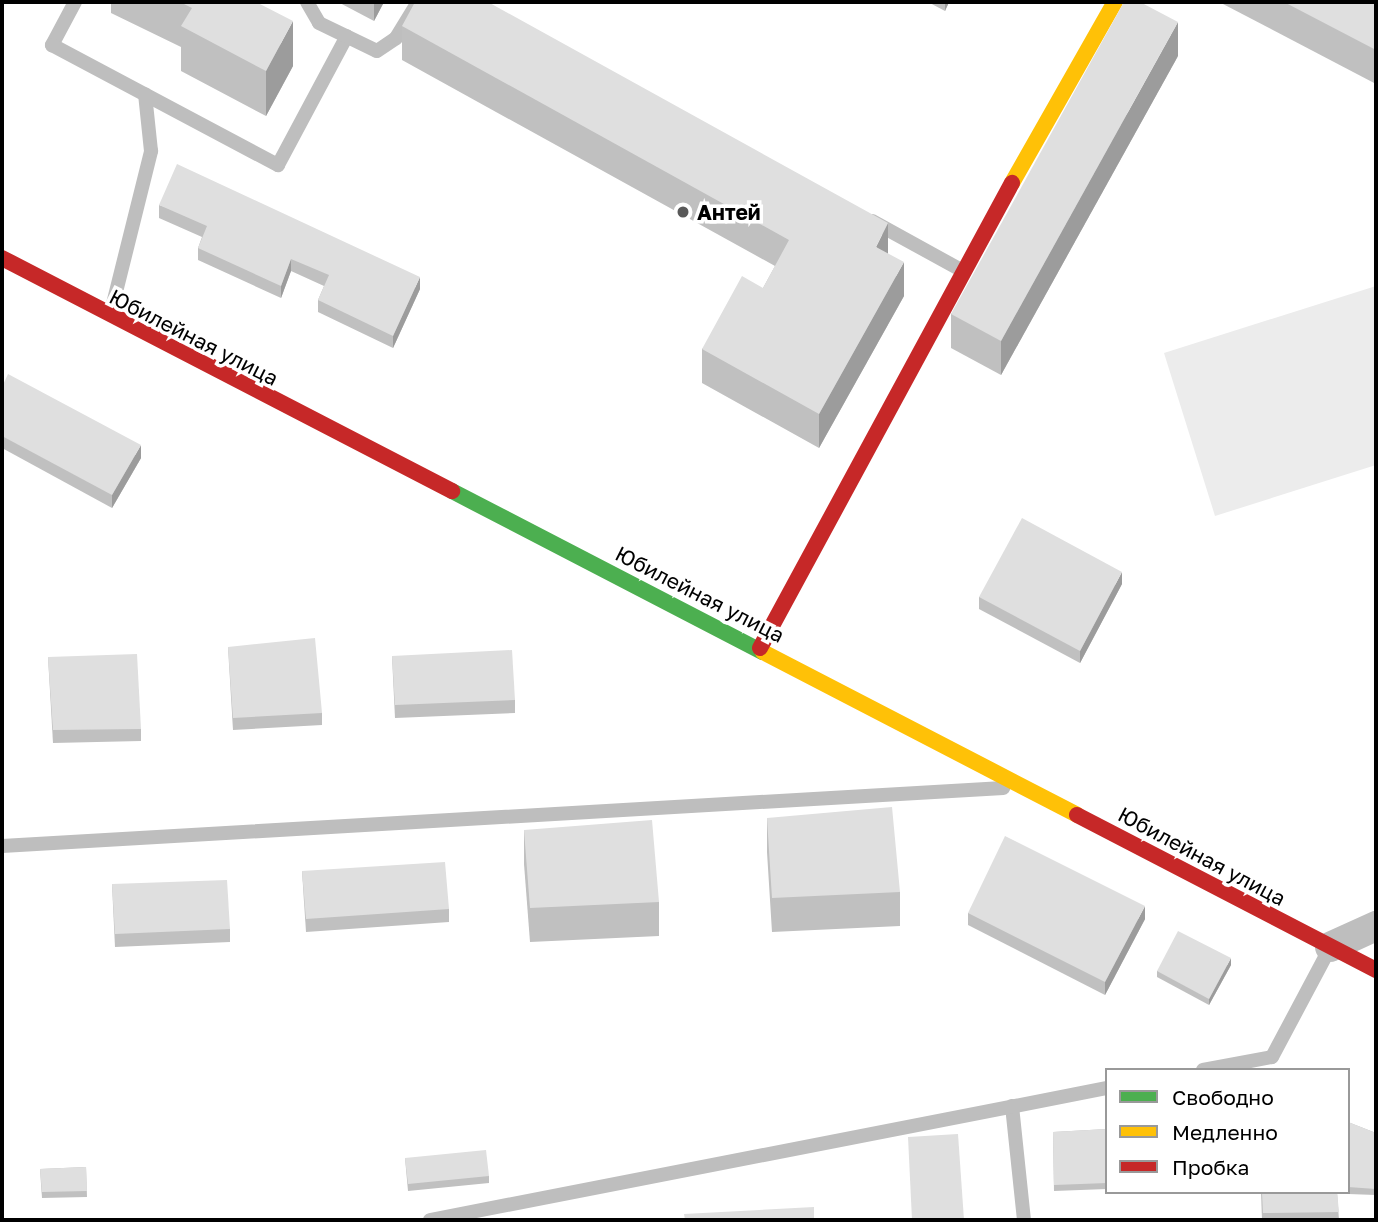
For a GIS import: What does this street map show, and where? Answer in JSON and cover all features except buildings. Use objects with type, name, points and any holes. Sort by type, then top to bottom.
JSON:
[{"type":"street","points":[[760,648],[962,271],[1115,2]]},
{"type":"street","name":"Юбилейная улица","points":[[2,258],[52,287],[760,648],[1376,970]]},
{"type":"street","points":[[2,279],[52,287]]},
{"type":"street","points":[[1331,947],[1376,926]]},
{"type":"lane","points":[[75,2],[52,45],[278,165],[347,36]]},
{"type":"lane","points":[[307,2],[319,23],[377,51],[396,38],[418,2]]},
{"type":"lane","points":[[110,317],[151,151],[145,94]]},
{"type":"lane","points":[[855,212],[962,271]]},
{"type":"lane","points":[[2,846],[1026,787]]},
{"type":"lane","points":[[1214,1068],[1272,1057],[1331,947]]},
{"type":"lane","points":[[430,1220],[1105,1088]]},
{"type":"lane","points":[[1012,1106],[1024,1220]]},
{"type":"shaded area","points":[[1376,286],[1376,465],[1215,516],[1164,353]]},
{"type":"traffic: fast","points":[[452,491],[763,652]]},
{"type":"traffic: slow","points":[[1012,183],[1115,2]]},
{"type":"traffic: slow","points":[[763,652],[1077,815]]},
{"type":"traffic: jam","points":[[760,648],[1012,183]]},
{"type":"traffic: jam","points":[[2,258],[452,491]]},
{"type":"traffic: jam","points":[[1077,815],[1376,970]]},
{"type":"place","name":"Антей","points":[[683,212]]}]
